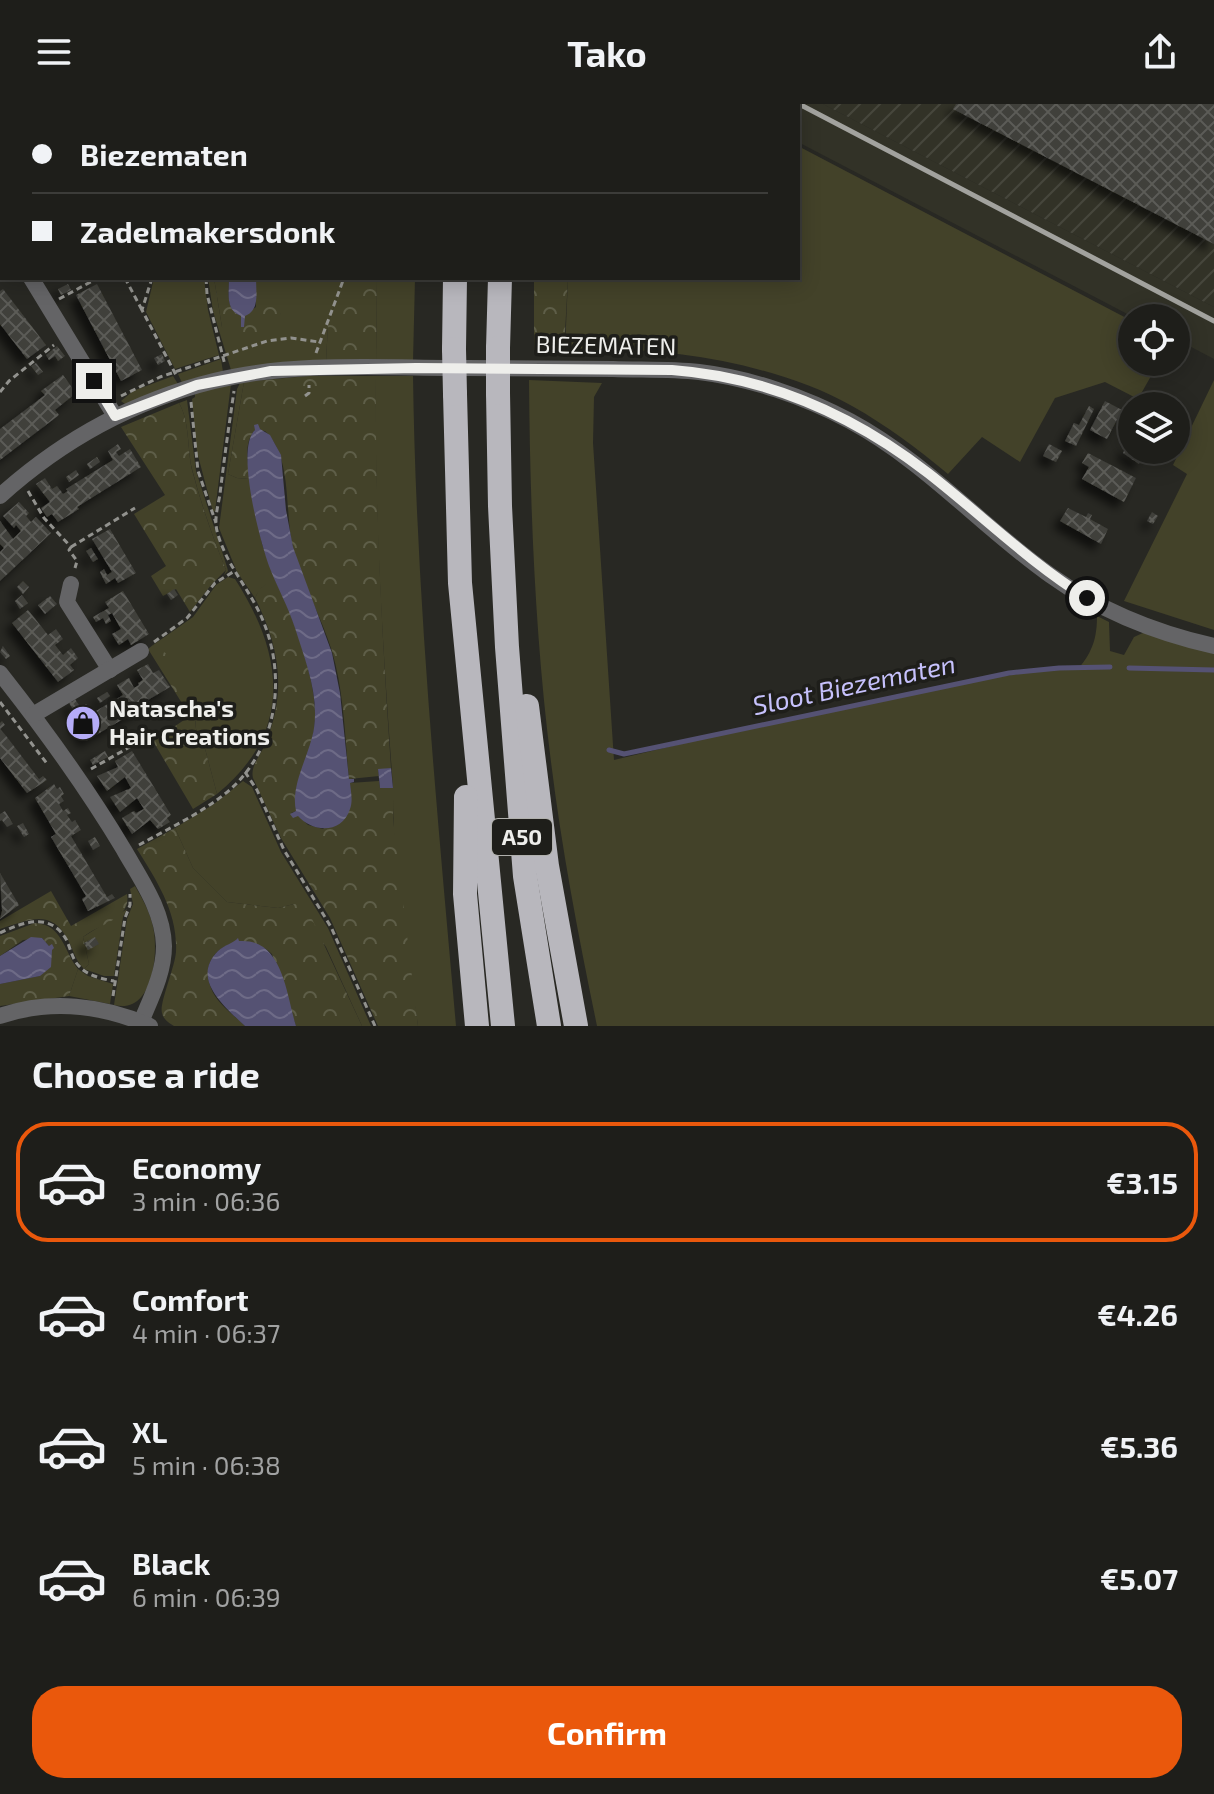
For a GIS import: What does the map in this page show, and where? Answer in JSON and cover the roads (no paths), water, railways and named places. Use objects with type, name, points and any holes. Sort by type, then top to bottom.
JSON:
[{"type":"highway","name":"A50","points":[[455,280],[460,583],[503,1026]]},
{"type":"highway","name":"A50","points":[[500,280],[500,506],[507,647],[525,876],[549,1026]]},
{"type":"highway","name":"A50","points":[[507,647],[526,698],[547,866],[576,1026]]},
{"type":"highway","name":"A50","points":[[468,679],[465,894],[477,1026]]},
{"type":"street","points":[[32,280],[111,410]]},
{"type":"street","name":"BIEZEMATEN","points":[[0,496],[111,410],[230,377],[313,369],[701,372],[746,382],[821,407],[877,437],[928,473],[1051,576],[1087,598],[1146,626],[1214,646]]},
{"type":"street","points":[[71,584],[67,602],[110,670]]},
{"type":"street","points":[[33,715],[141,651]]},
{"type":"street","points":[[0,673],[4,695],[33,715],[77,776],[125,852],[158,914],[164,945],[145,1024],[111,1012],[59,1006],[25,1009],[0,1016]]},
{"type":"water","points":[[229,280],[256,280],[255,305],[245,316],[244,327],[241,327],[241,316],[232,310]]},
{"type":"water","points":[[258,424],[270,435],[281,455],[293,547],[332,653],[340,693],[349,779],[354,779],[354,782],[350,783],[350,809],[341,823],[334,827],[311,826],[290,814],[296,811],[296,790],[312,738],[315,703],[303,652],[269,566],[255,517],[247,455],[254,425]]},
{"type":"water","points":[[391,768],[393,788],[380,788],[378,769]]},
{"type":"water","points":[[31,937],[42,938],[49,946],[52,944],[51,967],[40,976],[0,984],[0,956]]},
{"type":"water","points":[[238,938],[239,941],[254,942],[274,958],[285,984],[296,1026],[245,1026],[214,992],[209,982],[210,961],[220,949]]},
{"type":"waterway","name":"Sloot Biezematen","points":[[609,750],[624,754],[1009,673],[1110,667]]},
{"type":"waterway","name":"Sloot Biezematen","points":[[1129,668],[1214,670]]},
{"type":"railway","points":[[800,105],[1214,321]]},
{"type":"place","name":"Natascha's Hair Creations","points":[[83,723]]}]
